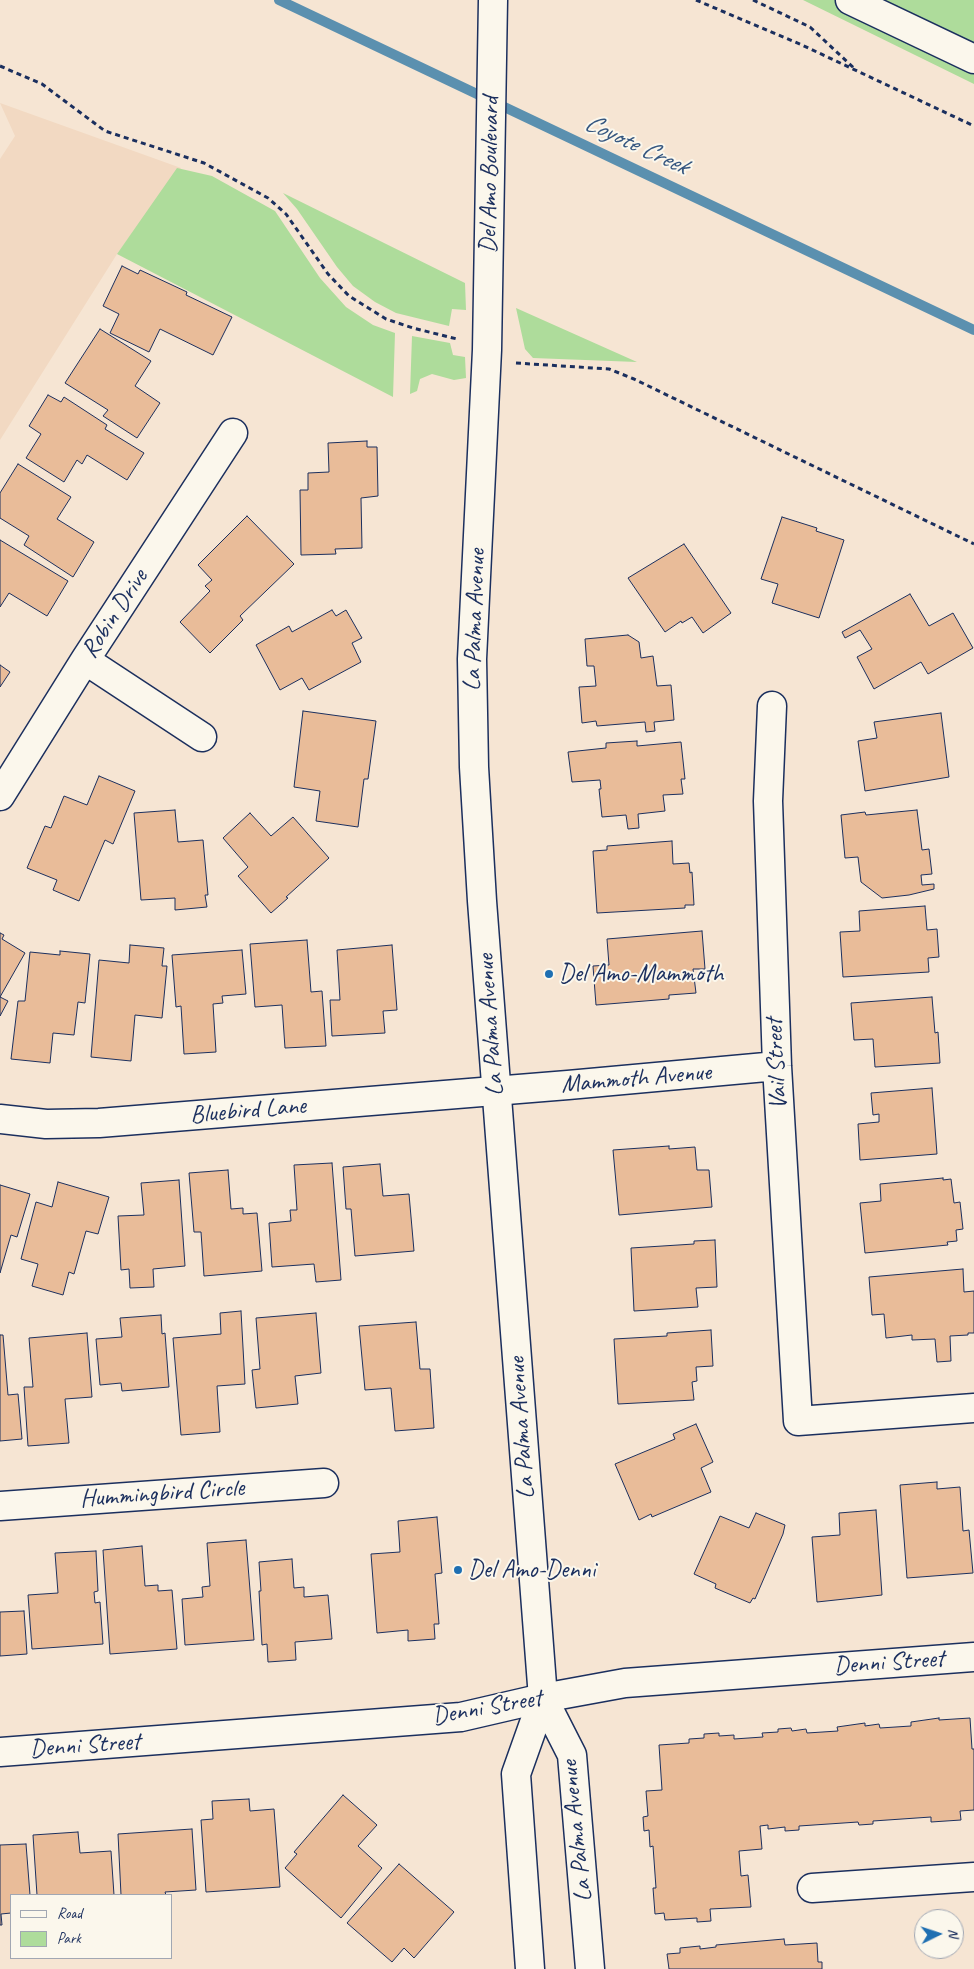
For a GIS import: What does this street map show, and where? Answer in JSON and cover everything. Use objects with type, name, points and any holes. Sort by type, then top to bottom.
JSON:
[{"type":"street","name":"Del Amo Boulevard","points":[[487,350],[493,0]]},
{"type":"street","points":[[850,0],[974,59]]},
{"type":"street","name":"La Palma Avenue","points":[[487,350],[473,649],[472,717],[482,901],[543,1698],[572,1755],[590,1969]]},
{"type":"street","name":"Robin Drive","points":[[0,796],[85,660],[233,433]]},
{"type":"street","points":[[85,660],[202,737]]},
{"type":"street","name":"Vail Street","points":[[772,706],[768,801],[777,1066],[798,1421],[974,1408]]},
{"type":"street","name":"Mammoth Avenue","points":[[496,1090],[777,1066]]},
{"type":"street","name":"Bluebird Lane","points":[[0,1119],[46,1124],[99,1123],[496,1090]]},
{"type":"street","name":"Hummingbird Circle","points":[[0,1506],[324,1483]]},
{"type":"street","name":"Denni Street","points":[[0,1752],[461,1717],[543,1698],[625,1683],[974,1657]]},
{"type":"street","name":"La Palma Avenue","points":[[530,1969],[516,1774],[543,1698]]},
{"type":"street","points":[[812,1888],[974,1877]]},
{"type":"path","points":[[696,0],[802,45],[974,126]]},
{"type":"path","points":[[753,0],[810,27],[858,72]]},
{"type":"path","points":[[0,66],[42,84],[105,131],[204,163],[268,198],[286,214],[328,274],[349,296],[368,309],[402,325],[463,340],[487,350]]},
{"type":"path","points":[[516,363],[609,369],[634,379],[974,544]]},
{"type":"shaded area","points":[[0,103],[181,168],[117,254],[0,440],[0,159],[15,136]]},
{"type":"green space","points":[[803,0],[974,0],[974,84]]},
{"type":"green space","points":[[177,168],[212,176],[275,211],[320,278],[346,307],[373,325],[395,333],[393,397],[117,254]]},
{"type":"green space","points":[[283,193],[465,283],[466,310],[452,309],[449,326],[396,313],[375,302],[353,286],[337,267],[297,209]]},
{"type":"green space","points":[[516,308],[637,362],[533,358],[525,349]]},
{"type":"green space","points":[[412,336],[450,343],[453,355],[465,357],[466,378],[454,380],[432,374],[420,379],[417,391],[410,394]]},
{"type":"building","points":[[122,266],[138,274],[140,270],[187,292],[186,295],[232,317],[213,355],[160,329],[149,352],[110,333],[119,314],[103,306]]},
{"type":"building","points":[[100,329],[151,361],[135,386],[160,403],[137,438],[103,416],[108,410],[65,383]]},
{"type":"building","points":[[48,395],[61,402],[64,397],[107,425],[105,429],[144,453],[127,480],[87,455],[82,464],[77,460],[64,482],[26,458],[41,434],[29,426]]},
{"type":"building","points":[[367,441],[367,447],[377,447],[378,496],[361,498],[362,548],[335,549],[336,554],[301,555],[300,490],[308,490],[308,473],[329,472],[328,443]]},
{"type":"building","points":[[18,464],[71,497],[57,519],[94,542],[73,577],[24,545],[29,536],[0,518],[0,493]]},
{"type":"building","points":[[247,516],[294,564],[240,616],[243,620],[210,653],[180,622],[210,591],[205,586],[212,580],[198,565]]},
{"type":"building","points":[[782,517],[817,528],[816,531],[844,540],[819,618],[772,603],[778,584],[761,579]]},
{"type":"building","points":[[0,540],[68,581],[47,616],[9,593],[0,607]]},
{"type":"building","points":[[684,544],[731,613],[703,633],[692,617],[682,623],[681,621],[665,632],[628,578]]},
{"type":"building","points":[[910,594],[929,626],[953,613],[973,648],[928,674],[921,662],[874,689],[857,657],[872,649],[860,630],[845,638],[842,632]]},
{"type":"building","points":[[332,610],[336,616],[346,610],[362,638],[352,643],[361,662],[309,690],[302,678],[280,690],[256,645],[289,626],[292,632]]},
{"type":"building","points":[[628,635],[639,642],[641,658],[653,656],[657,686],[671,685],[674,720],[654,722],[655,731],[646,732],[645,722],[597,726],[596,721],[582,723],[579,687],[596,686],[594,666],[587,666],[585,639]]},
{"type":"building","points":[[0,665],[10,672],[0,687]]},
{"type":"building","points":[[303,711],[376,721],[368,779],[364,779],[358,827],[316,821],[320,791],[294,787]]},
{"type":"building","points":[[941,713],[949,777],[865,791],[858,741],[877,738],[874,722]]},
{"type":"building","points":[[637,741],[637,746],[681,742],[685,779],[681,779],[683,794],[663,795],[665,811],[638,814],[639,828],[628,829],[626,815],[602,817],[600,780],[572,782],[568,752],[606,748],[606,743]]},
{"type":"building","points":[[99,776],[135,791],[113,844],[105,840],[79,901],[53,890],[57,880],[27,868],[45,826],[51,828],[64,796],[87,805]]},
{"type":"building","points":[[175,810],[178,842],[203,840],[208,895],[205,895],[207,907],[175,910],[175,898],[141,900],[134,813]]},
{"type":"building","points":[[917,810],[922,850],[929,849],[932,874],[921,875],[922,885],[934,884],[934,889],[909,895],[882,898],[861,882],[858,857],[845,858],[841,815],[865,812],[866,815]]},
{"type":"building","points":[[250,813],[271,836],[293,817],[329,858],[271,913],[238,876],[248,867],[223,838]]},
{"type":"building","points":[[672,841],[673,864],[689,863],[690,873],[692,872],[694,905],[685,905],[685,908],[597,913],[593,851],[607,850],[607,846]]},
{"type":"building","points":[[925,906],[927,930],[937,929],[939,957],[928,958],[929,972],[843,977],[840,932],[860,931],[859,911]]},
{"type":"building","points":[[702,931],[705,969],[693,969],[696,993],[669,995],[669,999],[596,1005],[593,966],[609,965],[607,939]]},
{"type":"building","points":[[0,933],[4,935],[2,939],[25,953],[0,997]]},
{"type":"building","points":[[307,940],[311,992],[322,991],[326,1046],[285,1048],[282,1005],[255,1007],[250,944]]},
{"type":"building","points":[[130,945],[164,948],[162,966],[167,966],[162,1018],[135,1015],[131,1061],[91,1057],[99,960],[129,963]]},
{"type":"building","points":[[392,945],[397,1010],[383,1011],[385,1033],[332,1036],[330,1000],[340,1000],[337,950]]},
{"type":"building","points":[[242,950],[246,994],[222,996],[223,1003],[213,1004],[216,1052],[184,1054],[181,1006],[176,1007],[172,955]]},
{"type":"building","points":[[60,951],[90,954],[85,1003],[78,1002],[74,1035],[53,1033],[50,1063],[11,1059],[18,1001],[25,1001],[30,952],[60,955]]},
{"type":"building","points":[[0,997],[8,1001],[0,1016]]},
{"type":"building","points":[[932,997],[935,1033],[938,1032],[940,1063],[875,1067],[873,1039],[854,1040],[851,1003]]},
{"type":"building","points":[[932,1088],[937,1154],[860,1160],[858,1124],[879,1122],[879,1114],[873,1115],[871,1093]]},
{"type":"building","points":[[669,1146],[669,1149],[695,1147],[697,1170],[709,1170],[712,1207],[619,1215],[613,1150]]},
{"type":"building","points":[[332,1163],[341,1280],[316,1282],[314,1264],[272,1267],[269,1223],[291,1221],[290,1210],[297,1210],[294,1165]]},
{"type":"building","points":[[380,1164],[383,1196],[409,1194],[414,1251],[355,1256],[351,1209],[346,1209],[343,1167]]},
{"type":"building","points":[[228,1170],[231,1209],[243,1208],[243,1214],[257,1213],[262,1271],[204,1276],[201,1232],[194,1232],[189,1173]]},
{"type":"building","points":[[943,1178],[943,1180],[951,1179],[954,1203],[960,1202],[963,1229],[956,1230],[957,1241],[947,1242],[948,1245],[865,1253],[860,1203],[881,1201],[880,1184]]},
{"type":"building","points":[[179,1180],[185,1266],[153,1269],[154,1287],[130,1288],[129,1269],[121,1270],[118,1216],[144,1215],[141,1183]]},
{"type":"building","points":[[58,1182],[109,1197],[98,1234],[86,1231],[74,1274],[69,1272],[63,1295],[32,1286],[38,1264],[21,1259],[36,1202],[52,1207]]},
{"type":"building","points":[[0,1185],[30,1194],[17,1237],[11,1235],[0,1273]]},
{"type":"building","points":[[715,1240],[717,1287],[696,1288],[698,1307],[634,1311],[631,1248],[694,1244],[694,1241]]},
{"type":"building","points":[[963,1269],[964,1292],[974,1291],[974,1333],[950,1336],[951,1361],[937,1362],[935,1339],[912,1340],[912,1335],[886,1338],[884,1314],[872,1315],[869,1277]]},
{"type":"building","points":[[241,1311],[245,1384],[217,1386],[220,1432],[181,1435],[173,1338],[221,1334],[220,1313]]},
{"type":"building","points":[[316,1313],[321,1373],[295,1376],[298,1404],[256,1408],[252,1370],[260,1369],[256,1318]]},
{"type":"building","points":[[161,1315],[162,1334],[165,1333],[169,1387],[122,1391],[121,1383],[100,1385],[96,1339],[122,1337],[120,1318]]},
{"type":"building","points":[[416,1322],[420,1369],[430,1369],[434,1428],[395,1431],[391,1388],[365,1390],[359,1326]]},
{"type":"building","points":[[711,1330],[713,1366],[696,1367],[697,1381],[692,1382],[694,1400],[618,1404],[614,1339],[667,1336],[667,1333]]},
{"type":"building","points":[[87,1333],[92,1397],[65,1399],[69,1443],[28,1446],[24,1387],[33,1387],[29,1338]]},
{"type":"building","points":[[0,1335],[3,1335],[8,1395],[18,1394],[22,1439],[0,1441]]},
{"type":"building","points":[[696,1424],[713,1462],[701,1468],[711,1492],[652,1517],[651,1514],[639,1520],[615,1464],[675,1439],[673,1434]]},
{"type":"building","points":[[937,1482],[937,1489],[960,1487],[963,1531],[969,1530],[973,1573],[907,1578],[900,1485]]},
{"type":"building","points":[[876,1510],[882,1595],[817,1602],[812,1537],[840,1535],[839,1513]]},
{"type":"building","points":[[756,1513],[785,1525],[783,1534],[755,1599],[753,1598],[750,1603],[715,1588],[716,1584],[694,1574],[720,1516],[749,1528]]},
{"type":"building","points":[[437,1517],[442,1573],[435,1574],[439,1624],[434,1624],[435,1639],[408,1641],[408,1630],[377,1633],[371,1554],[400,1552],[398,1521]]},
{"type":"building","points":[[246,1540],[254,1640],[185,1645],[182,1599],[203,1597],[202,1587],[210,1586],[207,1543]]},
{"type":"building","points":[[142,1546],[145,1586],[158,1585],[158,1591],[172,1590],[177,1649],[110,1654],[103,1550]]},
{"type":"building","points":[[96,1551],[98,1591],[94,1592],[95,1603],[100,1602],[103,1644],[32,1649],[28,1595],[58,1593],[55,1553]]},
{"type":"building","points":[[292,1559],[294,1588],[304,1587],[304,1597],[328,1595],[332,1639],[295,1642],[296,1660],[268,1662],[267,1644],[262,1645],[259,1562]]},
{"type":"building","points":[[24,1611],[27,1654],[0,1656],[0,1612]]},
{"type":"building","points":[[939,1718],[939,1720],[970,1718],[972,1749],[974,1749],[974,1810],[960,1811],[961,1820],[931,1822],[931,1817],[873,1821],[873,1824],[859,1825],[858,1822],[799,1826],[799,1830],[785,1831],[785,1827],[768,1829],[768,1825],[760,1826],[762,1849],[739,1851],[741,1876],[748,1875],[751,1907],[710,1909],[711,1921],[697,1922],[697,1918],[665,1920],[664,1913],[655,1914],[653,1888],[656,1888],[653,1846],[650,1847],[649,1830],[644,1831],[643,1817],[648,1816],[646,1791],[662,1790],[659,1745],[689,1743],[689,1739],[704,1738],[704,1734],[734,1735],[734,1739],[763,1737],[762,1733],[778,1732],[778,1729],[791,1728],[792,1731],[806,1729],[807,1733],[838,1731],[837,1727],[865,1723],[865,1726],[879,1724],[880,1728],[911,1726],[911,1722]]},
{"type":"building","points":[[343,1795],[377,1825],[358,1846],[382,1868],[341,1918],[285,1868],[297,1854],[294,1852]]},
{"type":"building","points":[[249,1799],[250,1811],[274,1809],[280,1887],[206,1892],[201,1820],[213,1819],[212,1801]]},
{"type":"building","points":[[192,1829],[196,1890],[165,1892],[166,1894],[121,1894],[118,1834]]},
{"type":"building","points":[[78,1832],[80,1853],[111,1851],[114,1894],[37,1894],[33,1835]]},
{"type":"building","points":[[26,1844],[30,1894],[10,1894],[10,1913],[1,1914],[2,1925],[0,1925],[0,1845]]},
{"type":"building","points":[[399,1864],[454,1912],[414,1958],[404,1948],[392,1962],[347,1923]]},
{"type":"building","points":[[784,1939],[785,1945],[817,1943],[818,1962],[822,1962],[822,1969],[669,1969],[667,1954],[680,1953],[680,1948],[700,1946],[700,1949],[716,1947],[716,1945]]},
{"type":"waterway","name":"Coyote Creek","points":[[279,0],[974,330]]},
{"type":"place","name":"Del Amo-Mammoth","points":[[549,974]]},
{"type":"place","name":"Del Amo-Denni","points":[[458,1570]]}]
